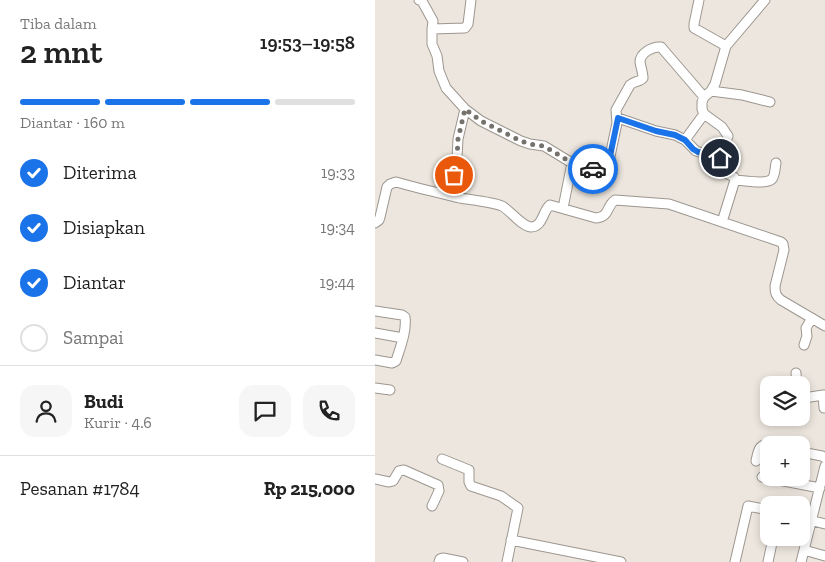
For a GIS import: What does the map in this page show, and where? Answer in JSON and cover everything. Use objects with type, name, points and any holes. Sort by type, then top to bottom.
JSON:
[{"type":"street","points":[[419,0],[422,1],[433,21],[432,44],[444,84],[465,109],[481,121],[521,141],[544,146],[572,163],[592,169],[608,162],[618,118],[615,113],[616,110],[630,85],[643,80],[640,63],[642,56],[656,46],[661,47],[707,94],[742,95],[770,102]]},
{"type":"street","points":[[432,29],[465,28],[468,24],[471,0]]},
{"type":"street","points":[[699,0],[694,28],[726,46]]},
{"type":"street","points":[[765,0],[726,46],[715,84],[701,106],[704,114],[722,127],[727,135],[717,169],[734,177],[735,180],[764,182],[772,179],[776,164]]},
{"type":"street","points":[[450,196],[457,158],[458,139],[465,109]]},
{"type":"street","points":[[685,140],[704,114]]},
{"type":"street","points":[[618,118],[656,131],[675,135],[685,140],[698,152],[720,158]]},
{"type":"street","points":[[563,208],[567,193],[567,180],[572,163]]},
{"type":"street","points":[[723,222],[735,180]]},
{"type":"street","points":[[375,223],[380,218],[387,187],[396,182],[450,196],[502,206],[523,224],[530,226],[535,226],[540,222],[548,206],[552,205],[590,216],[602,217],[613,201],[669,204],[781,242],[784,250],[775,286],[777,296],[825,326]]},
{"type":"street","points":[[375,311],[402,315],[405,317],[406,324],[396,361],[392,363],[375,360]]},
{"type":"street","points":[[804,345],[807,336],[806,327],[812,318]]},
{"type":"street","points":[[375,333],[403,338]]},
{"type":"street","points":[[375,388],[390,390]]},
{"type":"street","points":[[810,397],[824,395],[824,408]]},
{"type":"street","points":[[756,461],[760,449]]},
{"type":"street","points":[[810,454],[825,458]]},
{"type":"street","points":[[442,459],[469,470],[471,486],[501,496],[518,508],[507,562]]},
{"type":"street","points":[[801,562],[825,466]]},
{"type":"street","points":[[375,479],[393,481],[399,471],[404,470],[438,485],[439,491],[432,506]]},
{"type":"street","points":[[810,486],[820,488]]},
{"type":"street","points":[[735,562],[748,506],[760,508]]},
{"type":"street","points":[[811,520],[825,524]]},
{"type":"street","points":[[511,540],[621,562]]},
{"type":"street","points":[[768,562],[771,546]]},
{"type":"street","points":[[804,550],[825,556]]},
{"type":"street","points":[[439,562],[443,558],[463,562]]},
{"type":"way so far","points":[[454,175],[458,139],[465,109],[481,121],[525,143],[544,146],[572,163],[593,169]]},
{"type":"route","points":[[593,169],[609,161],[618,118],[656,131],[675,135],[685,140],[698,152],[720,158]]}]
